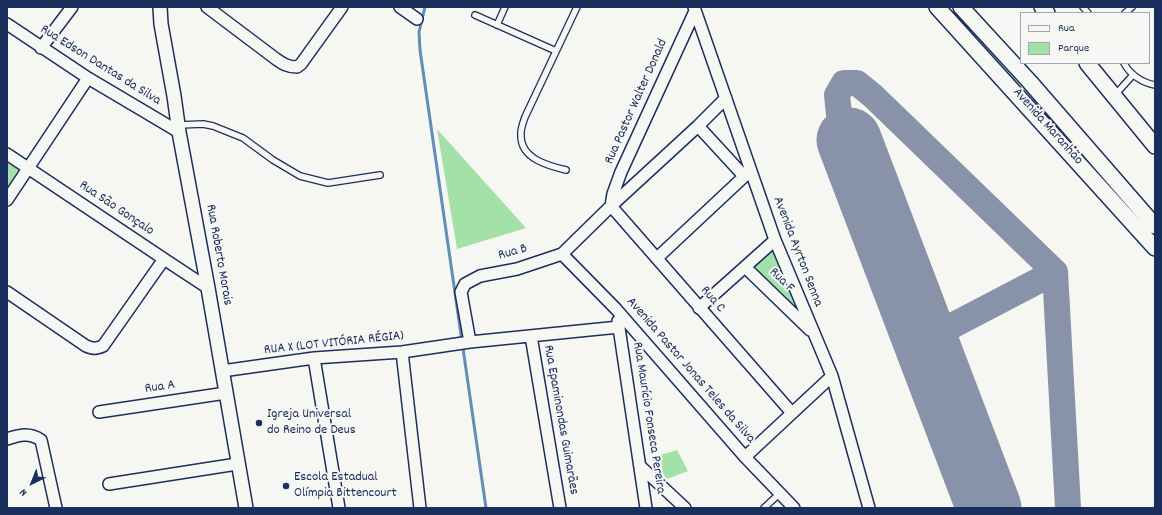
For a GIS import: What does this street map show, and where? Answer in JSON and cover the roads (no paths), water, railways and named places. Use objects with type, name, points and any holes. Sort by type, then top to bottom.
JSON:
[{"type":"main road","name":"Avenida Maranhão","points":[[937,7],[1155,248]]},
{"type":"main road","name":"Avenida Maranhão","points":[[961,7],[1155,226]]},
{"type":"main road","points":[[997,73],[1010,61]]},
{"type":"main road","points":[[1088,64],[1155,146]]},
{"type":"street","points":[[41,48],[72,7]]},
{"type":"street","name":"Rua Roberto Morais","points":[[160,7],[161,24],[246,508]]},
{"type":"street","points":[[208,7],[282,63],[288,66],[297,67],[304,60],[342,7]]},
{"type":"street","points":[[400,7],[417,19]]},
{"type":"street","name":"Avenida Ayrton Senna","points":[[694,9],[726,98],[747,174],[832,376],[869,508]]},
{"type":"street","name":"Rua Pastor Walter Donald","points":[[611,206],[613,194],[621,172],[694,9]]},
{"type":"street","name":"Rua Edson Dantas da Silva","points":[[7,24],[88,78],[179,128]]},
{"type":"street","points":[[7,200],[88,78]]},
{"type":"street","name":"Rua B","points":[[470,342],[461,292],[465,284],[480,276],[517,268],[562,254],[726,98]]},
{"type":"street","points":[[656,258],[747,174],[698,126]]},
{"type":"street","name":"Rua São Gonçalo","points":[[7,154],[208,288]]},
{"type":"street","name":"Rua C","points":[[611,206],[792,413]]},
{"type":"street","points":[[699,308],[775,240]]},
{"type":"street","name":"Avenida Pastor Jonas Teles da Silva","points":[[562,254],[616,309],[745,457],[794,508]]},
{"type":"street","points":[[7,292],[86,346],[93,349],[103,346],[164,259]]},
{"type":"street","name":"Rua F","points":[[745,267],[813,333]]},
{"type":"street","name":"Rua Maurício Fonseca Pereira","points":[[616,309],[646,508]]},
{"type":"street","name":"RUA X (LOT VITÓRIA RÉGIA)","points":[[222,371],[314,358],[402,352],[470,342],[619,327]]},
{"type":"street","name":"Rua Epaminondas Guimarães","points":[[531,336],[560,508]]},
{"type":"street","points":[[402,352],[420,508]]},
{"type":"street","points":[[314,358],[338,508]]},
{"type":"street","points":[[745,457],[832,376]]},
{"type":"street","name":"Rua A","points":[[99,412],[226,393]]},
{"type":"street","points":[[7,439],[17,435],[27,434],[41,440],[56,508]]},
{"type":"street","points":[[109,484],[238,464]]},
{"type":"street","points":[[641,467],[685,508]]},
{"type":"lane","points":[[497,25],[505,7]]},
{"type":"lane","points":[[566,170],[539,162],[526,150],[520,136],[525,118],[577,7]]},
{"type":"lane","points":[[475,15],[556,51]]},
{"type":"lane","points":[[1125,64],[1133,75],[1146,84],[1155,85]]},
{"type":"lane","points":[[1114,96],[1133,75]]},
{"type":"lane","points":[[179,128],[203,124],[213,126],[243,138],[273,160],[300,176],[328,183],[380,175]]},
{"type":"lane","points":[[764,508],[780,493]]},
{"type":"waterway","points":[[425,7],[419,32],[420,50],[486,508]]},
{"type":"place","name":"Igreja Universal do Reino de Deus","points":[[259,423]]},
{"type":"place","name":"Escola Estadual Olímpia Bittencourt","points":[[286,486]]}]
